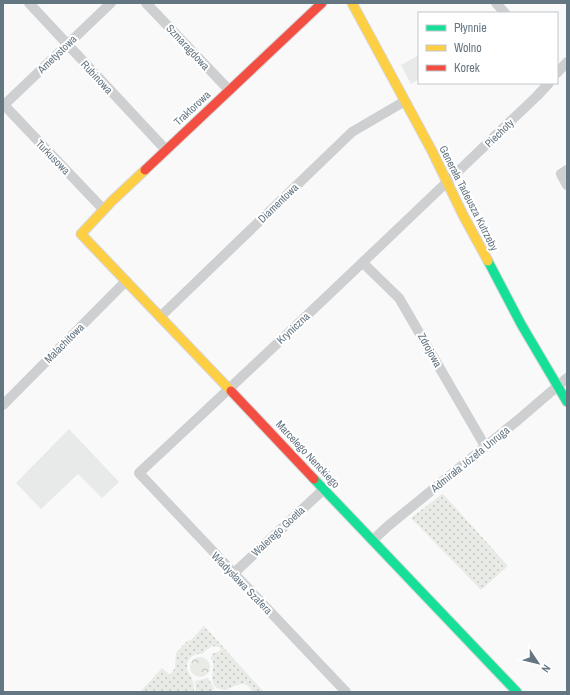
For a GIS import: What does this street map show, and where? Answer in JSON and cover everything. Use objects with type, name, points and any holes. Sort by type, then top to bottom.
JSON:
[{"type":"street","name":"Rubinowa","points":[[29,3],[166,150]]},
{"type":"street","name":"Ametystowa","points":[[3,105],[111,3]]},
{"type":"street","name":"Szmaragdowa","points":[[146,3],[229,90]]},
{"type":"street","name":"Traktorowa","points":[[81,234],[103,209],[322,3]]},
{"type":"street","name":"Generała Tadeusza Kutrzeby","points":[[352,3],[405,101],[521,324],[567,402]]},
{"type":"street","points":[[496,3],[504,12]]},
{"type":"street","points":[[558,72],[567,62]]},
{"type":"street","name":"Piechoty","points":[[447,181],[548,84]]},
{"type":"street","name":"Diamentowa","points":[[160,317],[352,132],[405,101]]},
{"type":"street","name":"Turkusowa","points":[[3,105],[103,209]]},
{"type":"street","points":[[567,170],[562,174],[567,185]]},
{"type":"street","name":"Kryniczna","points":[[139,473],[363,263],[447,181]]},
{"type":"street","name":"Marcelego Nenckiego","points":[[81,234],[517,692]]},
{"type":"street","name":"Zdrojowa","points":[[363,263],[399,298],[485,446]]},
{"type":"street","name":"Malachitowa","points":[[3,404],[126,281]]},
{"type":"street","name":"Admirała Józefa Unruga","points":[[373,540],[567,378]]},
{"type":"street","name":"Władysława Szafera","points":[[139,473],[346,692]]},
{"type":"street","name":"Walerego Goetla","points":[[233,574],[324,488]]},
{"type":"shaded area","points":[[418,56],[418,80],[411,84],[401,65]]},
{"type":"shaded area","points":[[69,429],[119,482],[102,498],[78,474],[41,509],[16,483]]},
{"type":"green space","points":[[442,494],[508,566],[481,590],[411,518]]},
{"type":"green space","points":[[204,626],[264,692],[253,692],[245,684],[236,685],[223,690],[216,687],[213,682],[213,662],[211,658],[212,654],[220,651],[221,649],[219,647],[212,646],[203,654],[194,655],[188,661],[187,669],[193,682],[194,692],[140,692],[162,668],[170,675],[175,668],[176,653]]},
{"type":"green space","points":[[196,657],[204,657],[210,663],[210,671],[204,677],[196,677],[190,671],[190,663]]},
{"type":"green space","points":[[208,678],[214,688],[212,692],[196,692],[195,681]]},
{"type":"traffic: fast","points":[[488,261],[521,324],[567,402]]},
{"type":"traffic: fast","points":[[314,479],[517,692]]},
{"type":"traffic: slow","points":[[352,3],[432,151],[463,215],[488,261]]},
{"type":"traffic: slow","points":[[145,170],[112,201],[81,234],[231,391]]},
{"type":"traffic: jam","points":[[145,170],[322,3]]},
{"type":"traffic: jam","points":[[231,391],[314,479]]}]
